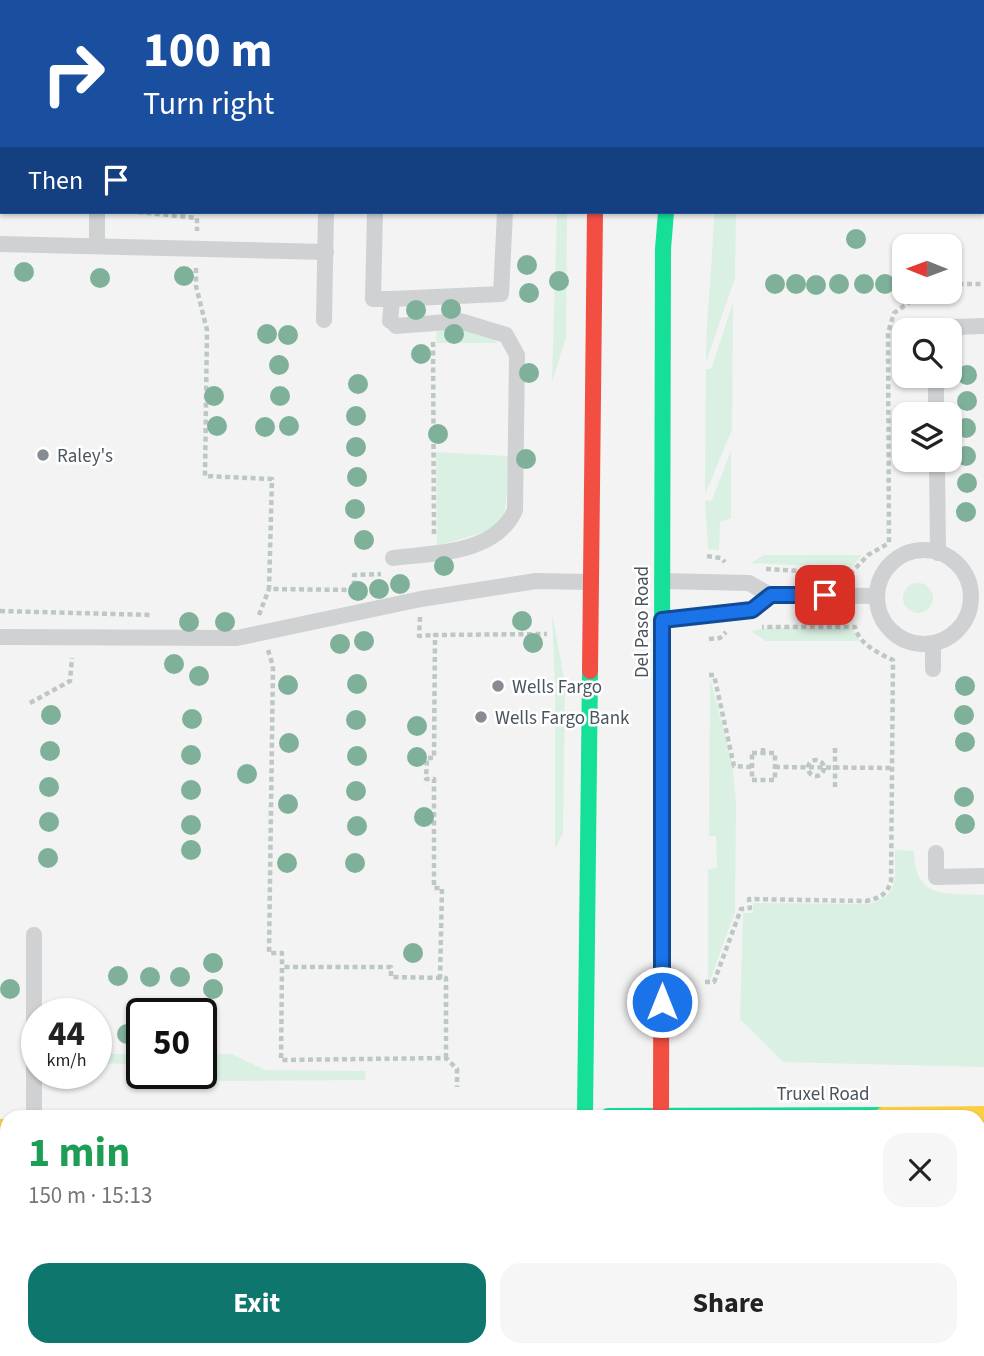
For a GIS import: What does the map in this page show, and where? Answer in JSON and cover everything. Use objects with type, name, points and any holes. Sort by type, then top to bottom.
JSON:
[{"type":"main road","points":[[585,1110],[595,214]]},
{"type":"main road","name":"Del Paso Road","points":[[661,1110],[663,249],[666,214]]},
{"type":"lane","points":[[97,214],[97,246]]},
{"type":"lane","points":[[324,320],[326,214]]},
{"type":"lane","points":[[375,214],[373,299],[501,294],[505,214]]},
{"type":"lane","points":[[0,244],[326,252]]},
{"type":"lane","points":[[392,299],[393,324],[460,321],[489,328],[506,335],[517,355],[516,510],[508,528],[491,540],[393,566]]},
{"type":"lane","points":[[962,327],[984,326]]},
{"type":"lane","points":[[937,472],[938,552]]},
{"type":"lane","points":[[922,550],[938,552],[961,569],[977,600],[963,624],[949,638],[933,644],[917,644],[901,639],[887,626],[879,612],[877,596],[880,580],[892,562],[906,554],[922,550]]},
{"type":"lane","points":[[0,636],[237,638],[421,599],[536,581],[589,582]]},
{"type":"lane","points":[[662,581],[749,583],[771,595],[877,596]]},
{"type":"lane","points":[[662,620],[752,610],[771,595]]},
{"type":"lane","points":[[933,644],[933,669]]},
{"type":"lane","points":[[936,853],[936,877],[984,876]]},
{"type":"lane","points":[[34,935],[34,1110]]},
{"type":"path","points":[[158,214],[197,218],[196,286],[207,330],[205,476],[272,480],[269,589],[258,618],[273,666],[269,953],[282,953],[281,1060],[446,1058]]},
{"type":"path","points":[[962,284],[984,284]]},
{"type":"path","points":[[756,568],[852,574],[868,555],[889,542],[888,333],[894,313],[907,304]]},
{"type":"path","points":[[433,323],[434,553]]},
{"type":"path","points":[[706,556],[721,558],[729,567]]},
{"type":"path","points":[[269,589],[354,590],[354,575],[393,566]]},
{"type":"path","points":[[0,611],[163,615]]},
{"type":"path","points":[[705,982],[714,982],[741,909],[750,908],[749,899],[866,901],[879,898],[887,892],[891,882],[893,660],[870,647],[856,633],[855,627],[758,627]]},
{"type":"path","points":[[709,639],[720,638],[726,632],[733,632]]},
{"type":"path","points":[[440,979],[442,888],[434,888],[435,779],[426,779],[426,758],[435,758],[435,635],[547,634]]},
{"type":"path","points":[[30,703],[70,681],[70,661]]},
{"type":"path","points":[[709,675],[715,675],[734,766],[752,767]]},
{"type":"path","points":[[763,745],[763,753]]},
{"type":"path","points":[[835,747],[835,787]]},
{"type":"path","points":[[752,753],[775,753],[775,780],[752,780],[752,767],[752,753]]},
{"type":"path","points":[[809,767],[813,760],[818,760],[824,768]]},
{"type":"path","points":[[775,767],[809,767],[816,775],[824,768],[892,768]]},
{"type":"path","points":[[763,780],[763,788]]},
{"type":"path","points":[[282,967],[391,967],[391,977],[446,978],[446,1058],[457,1069],[457,1087]]},
{"type":"green space","points":[[557,214],[567,214],[566,337],[552,382]]},
{"type":"green space","points":[[714,214],[736,214],[735,278],[706,362],[707,324]]},
{"type":"green space","points":[[733,303],[732,430],[705,494],[706,369],[711,369]]},
{"type":"green space","points":[[437,327],[477,332],[497,343],[436,343]]},
{"type":"green space","points":[[731,451],[731,518],[720,522],[719,550],[708,549],[705,501],[712,500]]},
{"type":"green space","points":[[436,452],[508,456],[506,500],[499,522],[479,534],[437,546]]},
{"type":"green space","points":[[764,555],[862,555],[851,568],[751,563]]},
{"type":"green space","points":[[918,583],[928,588],[933,598],[928,608],[918,613],[908,608],[903,598],[908,588]]},
{"type":"green space","points":[[552,613],[565,683],[563,833],[555,849],[555,684]]},
{"type":"green space","points":[[766,628],[852,628],[860,641],[766,641],[751,631]]},
{"type":"green space","points":[[710,678],[732,762],[736,802],[735,912],[710,980],[708,869],[717,868],[716,836],[709,836]]},
{"type":"green space","points":[[895,850],[914,851],[920,878],[926,886],[935,891],[984,895],[984,1067],[783,1062],[740,1019],[743,913],[753,913],[753,903],[868,904],[879,901],[894,885]]},
{"type":"green space","points":[[112,1054],[126,1054],[126,1064],[112,1063]]},
{"type":"green space","points":[[217,1054],[232,1054],[265,1070],[366,1071],[365,1080],[217,1081]]},
{"type":"traffic: fast","points":[[662,654],[663,249],[666,214]]},
{"type":"traffic: fast","points":[[585,1110],[590,671]]},
{"type":"traffic: jam","points":[[590,671],[595,214]]},
{"type":"traffic: jam","points":[[661,1110],[662,654]]},
{"type":"place","name":"Raley's","points":[[43,455]]},
{"type":"place","name":"Wells Fargo","points":[[498,686]]},
{"type":"place","name":"Wells Fargo Bank","points":[[481,717]]},
{"type":"route","points":[[662,1002],[662,620],[709,617],[752,610],[771,595],[825,595]]}]
